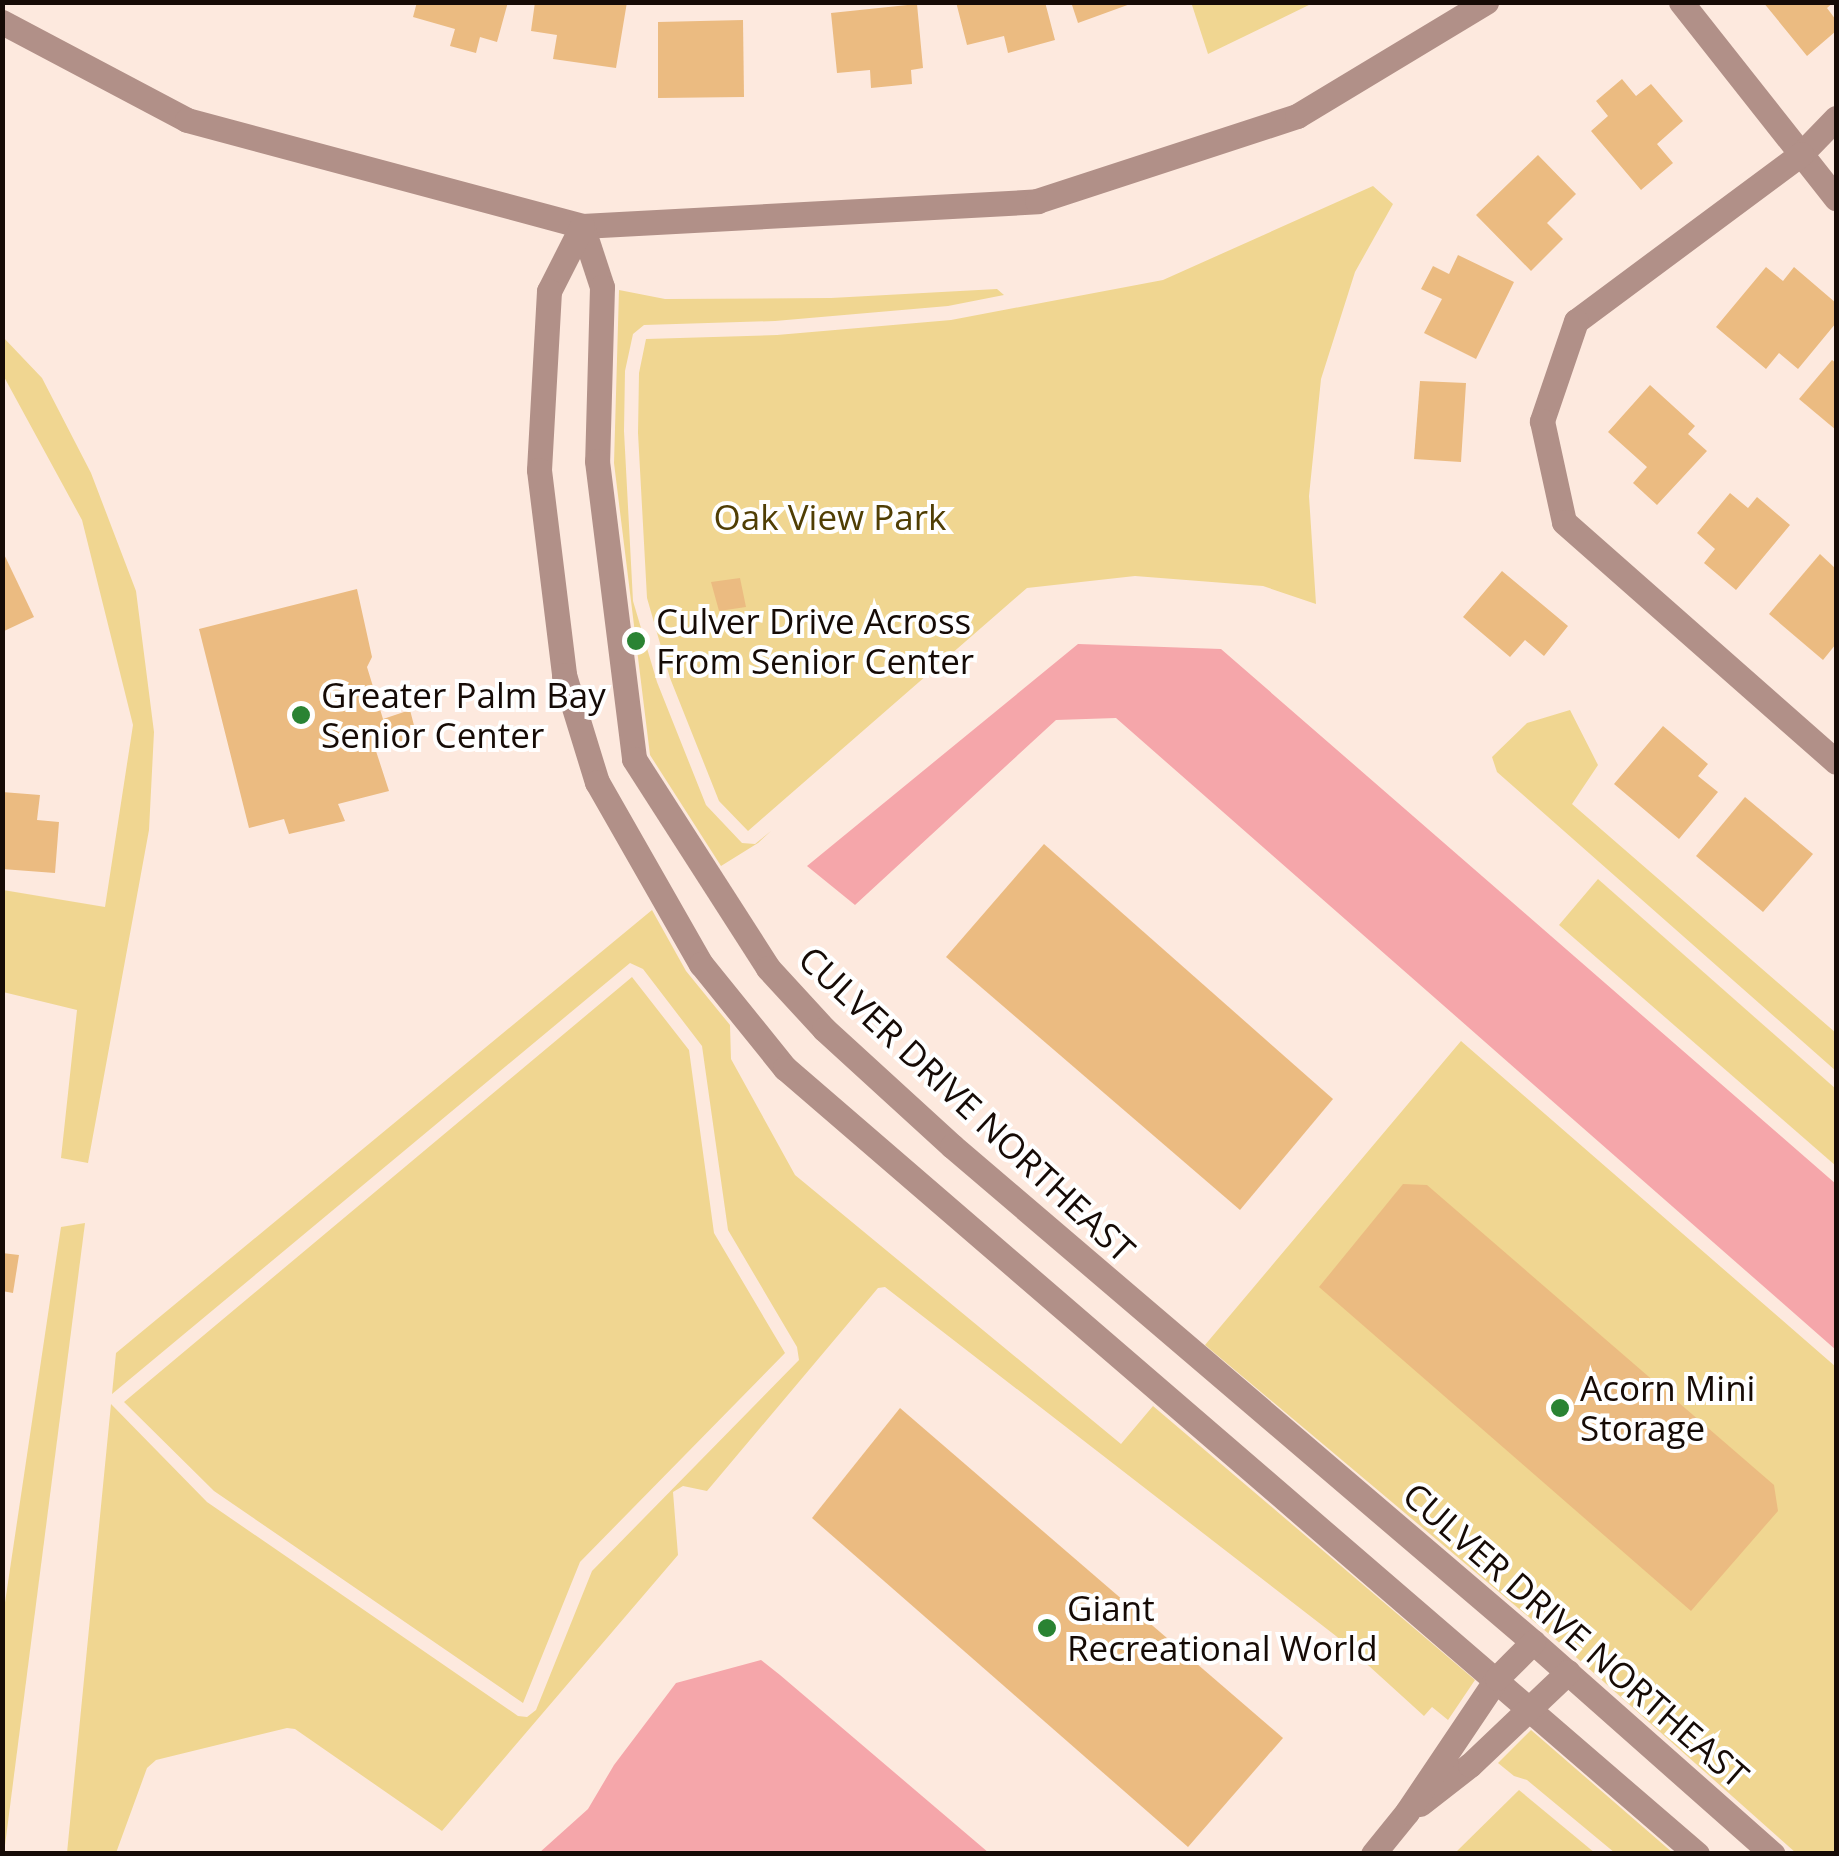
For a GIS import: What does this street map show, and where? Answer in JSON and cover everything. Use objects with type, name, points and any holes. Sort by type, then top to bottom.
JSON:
[{"type":"street","points":[[2,22],[187,120],[582,226],[1037,201],[1296,116],[1486,2]]},
{"type":"street","points":[[1681,2],[1836,198]]},
{"type":"street","points":[[1836,118],[1801,154],[1576,321],[1542,421],[1564,522],[1836,762]]},
{"type":"street","points":[[582,226],[549,291],[540,470],[564,676],[597,782],[700,964],[786,1068],[1697,1854]]},
{"type":"street","name":"CULVER DRIVE NORTHEAST","points":[[582,226],[602,287],[597,462],[634,759],[768,968],[824,1029],[952,1146],[1568,1672],[1773,1854]]},
{"type":"street","points":[[1372,1854],[1407,1812],[1497,1678],[1533,1642]]},
{"type":"street","points":[[1407,1812],[1460,1774],[1568,1672]]},
{"type":"green space","points":[[1191,2],[1313,2],[1313,3],[1208,54]]},
{"type":"green space","name":"Oak View Park","points":[[1373,186],[1393,204],[1355,272],[1321,379],[1309,496],[1316,604],[1263,586],[1135,576],[1027,588],[748,831],[719,801],[670,678],[647,598],[638,433],[639,373],[646,339],[777,335],[951,320],[1163,280]]},
{"type":"green space","points":[[997,289],[1004,295],[948,306],[775,321],[644,325],[633,334],[625,371],[624,431],[633,601],[657,682],[706,805],[742,843],[755,844],[771,831],[758,843],[721,866],[650,755],[614,463],[619,290],[665,299],[831,298]]},
{"type":"green space","points":[[2,336],[42,378],[91,473],[136,591],[154,732],[149,830],[88,1163],[61,1158],[77,1010],[3,992],[3,890],[105,907],[133,725],[82,520],[3,375]]},
{"type":"green space","points":[[1570,710],[1598,765],[1572,804],[1836,1033],[1836,1071],[1497,772],[1492,757],[1527,723]]},
{"type":"green space","points":[[1598,879],[1836,1089],[1836,1166],[1559,925]]},
{"type":"green space","points":[[652,910],[686,971],[730,1025],[731,1059],[795,1175],[1121,1444],[1153,1406],[1475,1680],[1448,1720],[1432,1707],[1424,1716],[1336,1636],[885,1287],[878,1288],[707,1491],[683,1486],[673,1492],[678,1555],[442,1831],[295,1729],[287,1728],[156,1760],[147,1768],[116,1853],[67,1853],[111,1404],[207,1502],[518,1716],[527,1717],[536,1710],[592,1571],[799,1360],[797,1347],[728,1230],[702,1046],[643,969],[630,963],[112,1394],[116,1353]]},
{"type":"green space","points":[[632,977],[689,1050],[714,1233],[785,1353],[580,1562],[523,1703],[214,1491],[124,1402]]},
{"type":"green space","points":[[1461,1041],[1836,1367],[1836,1853],[1796,1853],[1568,1650],[1205,1345]]},
{"type":"green space","points":[[85,1223],[3,1853],[3,1616],[61,1227]]},
{"type":"green space","points":[[1531,1730],[1673,1853],[1615,1853],[1527,1780],[1514,1776],[1498,1763]]},
{"type":"green space","points":[[1519,1790],[1595,1853],[1455,1853]]},
{"type":"shaded area","points":[[1078,644],[1221,649],[1836,1184],[1836,1350],[1116,718],[1056,720],[855,905],[807,866]]},
{"type":"shaded area","points":[[761,1660],[989,1853],[539,1853],[588,1809],[614,1765],[676,1683]]},
{"type":"building","points":[[417,2],[508,2],[497,42],[480,37],[476,53],[450,46],[455,29],[413,17]]},
{"type":"building","points":[[535,2],[627,2],[616,68],[553,59],[557,35],[531,31]]},
{"type":"building","points":[[956,2],[1045,2],[1055,40],[1008,53],[1004,36],[967,45]]},
{"type":"building","points":[[1071,2],[1133,2],[1133,3],[1078,23]]},
{"type":"building","points":[[1763,2],[1834,2],[1827,8],[1836,20],[1836,31],[1807,56]]},
{"type":"building","points":[[917,4],[923,68],[911,70],[912,84],[871,88],[870,70],[837,73],[831,13]]},
{"type":"building","points":[[743,20],[744,97],[658,98],[658,22]]},
{"type":"building","points":[[1622,79],[1636,96],[1651,84],[1683,121],[1657,144],[1673,163],[1641,190],[1591,131],[1608,116],[1596,101]]},
{"type":"building","points":[[1538,155],[1576,194],[1547,223],[1563,239],[1531,271],[1476,215]]},
{"type":"building","points":[[1458,255],[1514,282],[1476,359],[1424,333],[1442,299],[1421,289],[1433,266],[1449,274]]},
{"type":"building","points":[[1766,267],[1783,281],[1794,267],[1836,303],[1836,323],[1798,369],[1779,353],[1766,369],[1716,327]]},
{"type":"building","points":[[1832,360],[1836,363],[1836,430],[1799,399]]},
{"type":"building","points":[[1420,381],[1466,383],[1461,462],[1414,459]]},
{"type":"building","points":[[1650,385],[1695,426],[1688,434],[1707,451],[1657,505],[1633,483],[1647,467],[1608,432]]},
{"type":"building","points":[[1730,493],[1748,508],[1757,497],[1790,525],[1736,590],[1704,563],[1715,549],[1697,533]]},
{"type":"building","points":[[2,550],[34,617],[2,632]]},
{"type":"building","points":[[1820,554],[1836,569],[1836,644],[1823,660],[1769,614]]},
{"type":"building","points":[[1502,571],[1568,626],[1544,656],[1525,640],[1510,657],[1463,617]]},
{"type":"building","points":[[740,578],[746,607],[719,611],[711,582]]},
{"type":"building","name":"Greater Palm Bay Senior Center","points":[[357,589],[372,657],[367,667],[383,719],[410,710],[417,737],[375,748],[389,791],[338,804],[345,821],[289,834],[284,819],[249,828],[199,629]]},
{"type":"building","points":[[1663,726],[1708,764],[1698,776],[1718,792],[1679,839],[1614,784]]},
{"type":"building","points":[[2,792],[40,795],[37,820],[59,822],[55,873],[2,869]]},
{"type":"building","points":[[1745,797],[1813,854],[1763,912],[1696,856]]},
{"type":"building","points":[[1044,844],[1333,1099],[1240,1210],[946,957]]},
{"type":"building","points":[[1403,1184],[1427,1185],[1774,1485],[1778,1511],[1691,1611],[1319,1287]]},
{"type":"building","points":[[2,1253],[19,1255],[13,1293],[2,1291]]},
{"type":"building","name":"Giant Recreational World","points":[[900,1408],[1283,1738],[1188,1847],[812,1518]]},
{"type":"place","name":"Culver Drive Across From Senior Center","points":[[636,641]]},
{"type":"place","name":"Greater Palm Bay Senior Center","points":[[301,715]]},
{"type":"place","name":"Acorn Mini Storage","points":[[1560,1408]]},
{"type":"place","name":"Giant Recreational World","points":[[1047,1628]]}]
